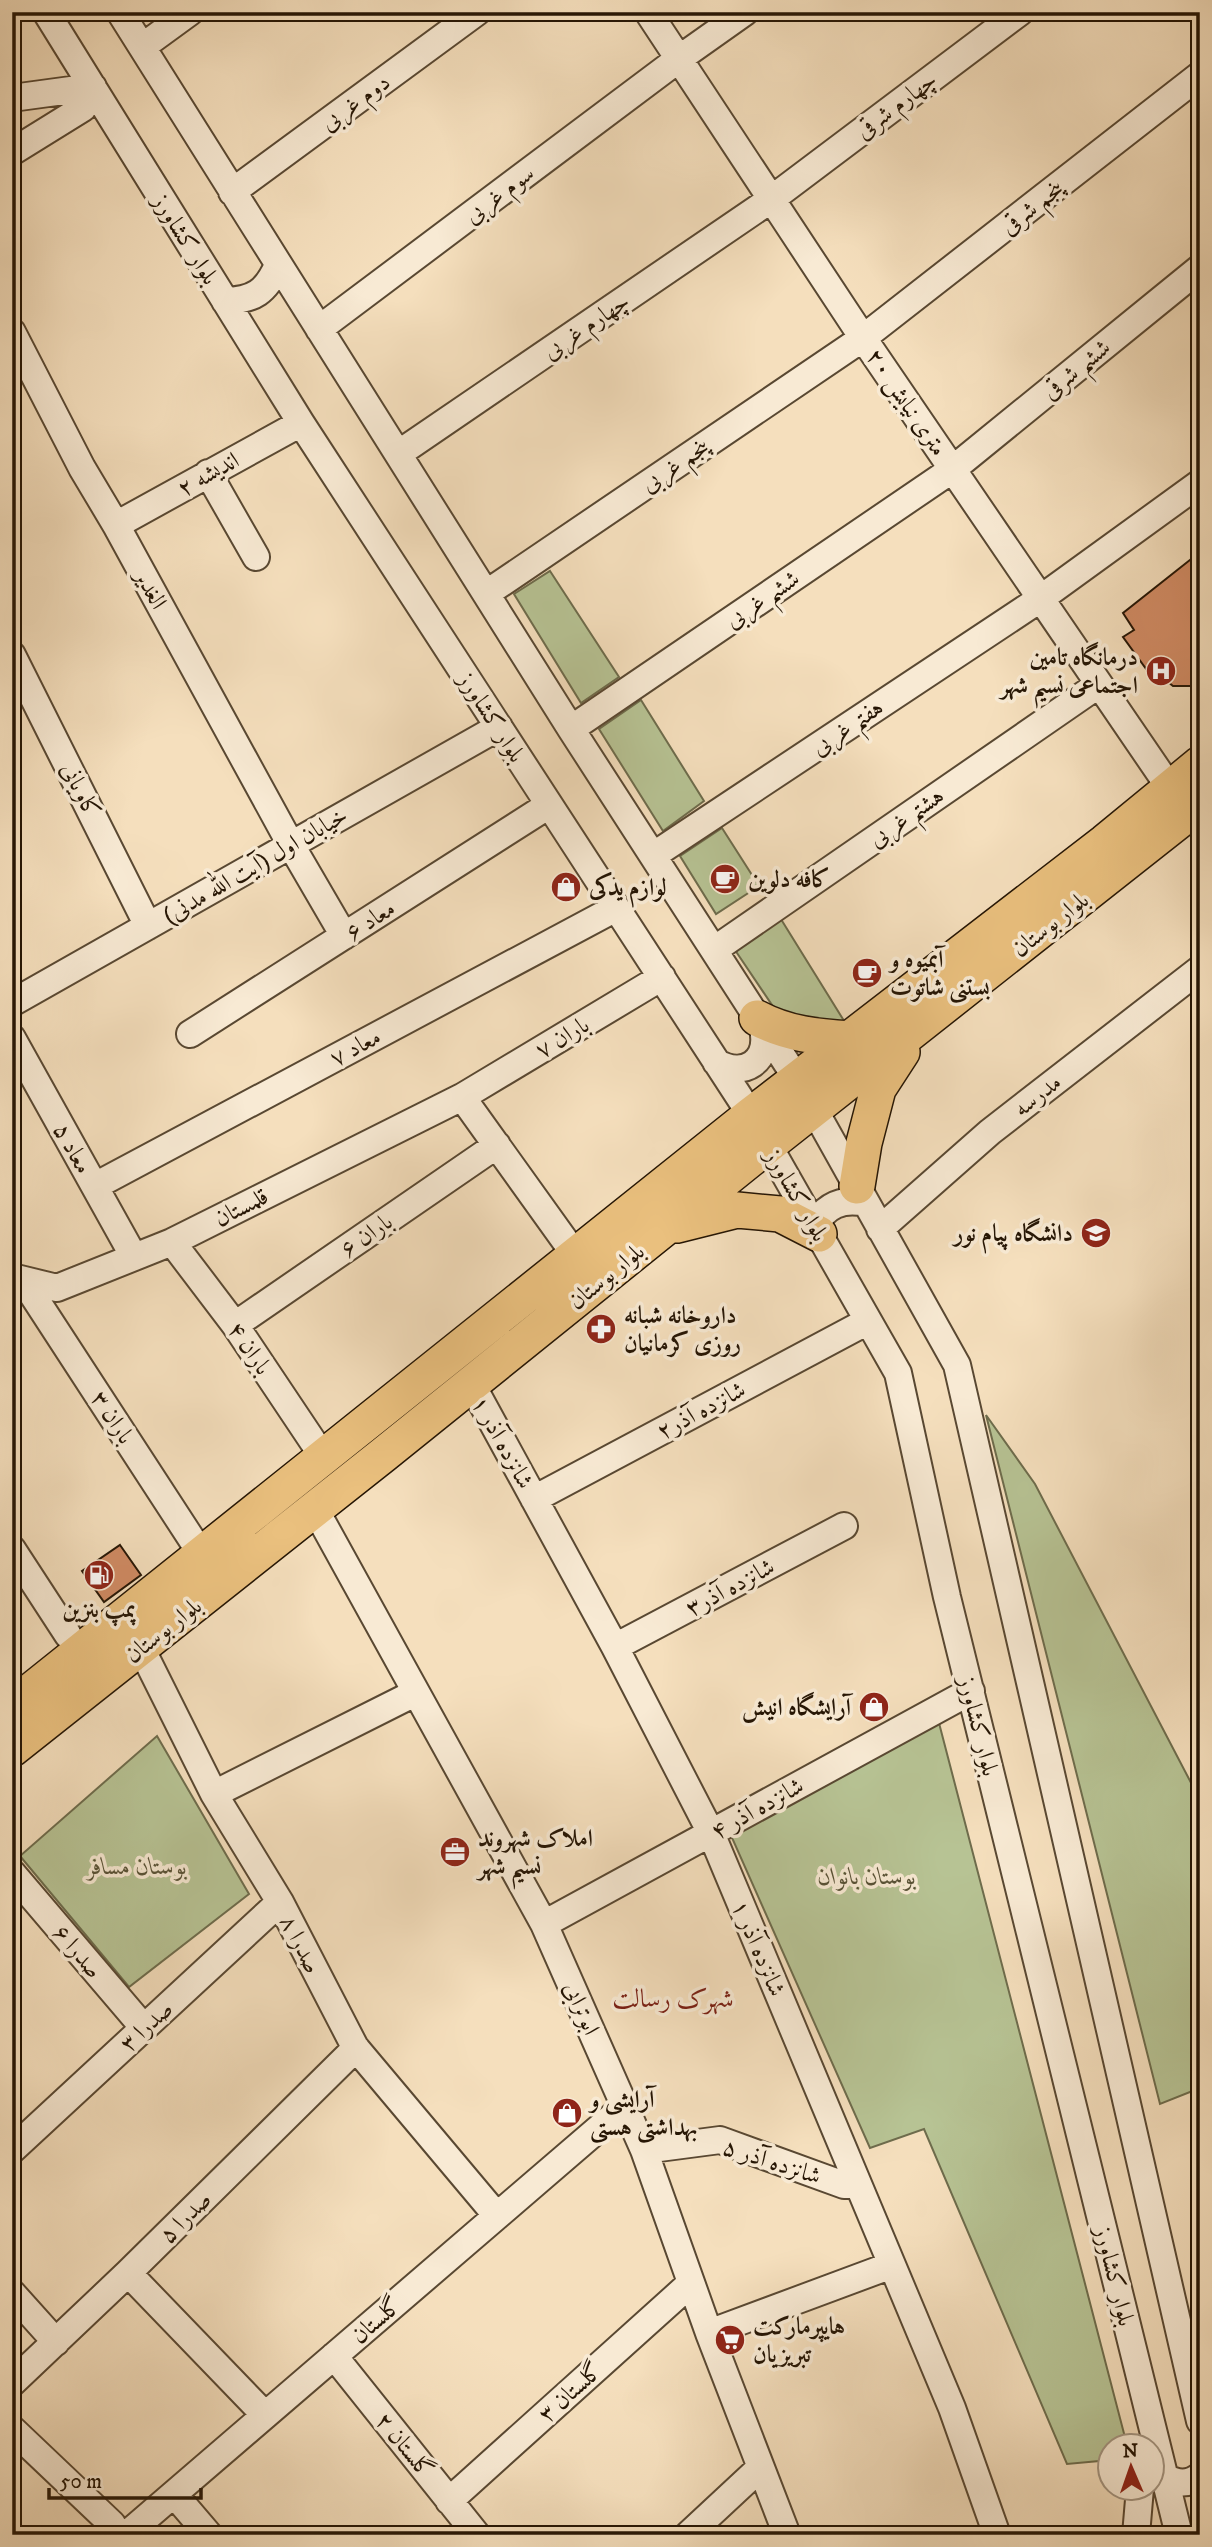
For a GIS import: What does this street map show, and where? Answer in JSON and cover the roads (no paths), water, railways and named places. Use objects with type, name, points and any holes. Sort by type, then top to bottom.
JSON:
[{"type":"main road","name":"بلوار بوستان","points":[[12,1749],[472,1385],[768,1145],[915,1031],[1185,796],[1200,764]]},
{"type":"main road","name":"بلوار بوستان","points":[[12,1706],[797,1079],[1105,842],[1185,796]]},
{"type":"main road","points":[[760,1024],[851,1039]]},
{"type":"main road","points":[[861,1194],[864,1143],[878,1089],[915,1031]]},
{"type":"main road","points":[[667,1227],[737,1210],[780,1214],[817,1230]]},
{"type":"main road","points":[[362,1428],[383,1455]]},
{"type":"street","name":"بلوار کشاورز","points":[[46,12],[301,424],[751,1115],[898,1373],[971,1691],[1149,2432]]},
{"type":"street","name":"بلوار کشاورز","points":[[120,12],[571,729],[797,1079],[957,1365],[1193,2380],[1200,2421]]},
{"type":"street","points":[[142,47],[191,12]]},
{"type":"street","name":"دوم غربی","points":[[232,192],[477,12]]},
{"type":"street","name":"۲۰ متری نیایش","points":[[648,12],[863,338],[1098,685],[1185,796]]},
{"type":"street","name":"سوم غربی","points":[[319,329],[745,12]]},
{"type":"street","name":"چهارم شرقی","points":[[773,198],[1020,12]]},
{"type":"street","name":"پنجم شرقی","points":[[863,338],[1200,75]]},
{"type":"street","points":[[12,98],[93,87]]},
{"type":"street","points":[[12,152],[83,108],[93,87]]},
{"type":"street","name":"چهارم غربی","points":[[398,454],[773,198]]},
{"type":"street","points":[[225,301],[243,300],[259,293],[271,281],[278,265]]},
{"type":"street","name":"ششم شرقی","points":[[953,469],[1200,268]]},
{"type":"street","name":"الغدیر","points":[[12,332],[82,468],[344,936]]},
{"type":"street","name":"پنجم غربی","points":[[487,593],[863,338]]},
{"type":"street","name":"اندیشه ۲","points":[[116,525],[301,424]]},
{"type":"street","name":"ششم غربی","points":[[571,729],[953,469]]},
{"type":"street","points":[[208,473],[256,557]]},
{"type":"street","name":"هفتم غربی","points":[[654,855],[1040,599],[1200,483]]},
{"type":"street","name":"کاویانی","points":[[12,655],[148,926]]},
{"type":"street","name":"هشتم غربی","points":[[714,950],[1098,685]]},
{"type":"street","name":"خیابان اول (آیت الله مدنی)","points":[[16,992],[148,926],[499,727]]},
{"type":"street","name":"معاد ۶","points":[[190,1034],[550,805]]},
{"type":"street","name":"معاد ۷","points":[[95,1186],[616,908]]},
{"type":"street","name":"مدرسه","points":[[880,1229],[990,1132],[1200,969]]},
{"type":"street","name":"باران ۷","points":[[462,1097],[662,977]]},
{"type":"street","points":[[716,1062],[726,1068],[748,1067],[757,1060],[763,1051],[765,1040],[760,1024]]},
{"type":"street","name":"معاد ۵","points":[[12,1038],[134,1257]]},
{"type":"street","points":[[462,1097],[576,1255]]},
{"type":"street","name":"قلمستان","points":[[18,1278],[57,1288],[172,1242],[462,1097]]},
{"type":"street","name":"باران ۶","points":[[235,1325],[497,1145]]},
{"type":"street","points":[[817,1230],[820,1216],[830,1207],[854,1200],[861,1194]]},
{"type":"street","name":"باران ۴","points":[[172,1242],[235,1325],[324,1458]]},
{"type":"street","name":"باران ۳","points":[[18,1278],[202,1555]]},
{"type":"street","name":"شانزده آذر۲","points":[[534,1499],[868,1321]]},
{"type":"street","name":"شانزده آذر ۱","points":[[472,1385],[615,1647],[711,1833],[952,2408],[997,2535]]},
{"type":"street","name":"ابوترابی","points":[[315,1509],[544,1924],[644,2150],[709,2333],[787,2535]]},
{"type":"street","name":"شانزده آذر۳","points":[[615,1647],[844,1526]]},
{"type":"street","points":[[12,1549],[68,1635]]},
{"type":"street","name":"صدرا ۸","points":[[141,1648],[214,1794],[280,1902],[356,2048],[497,2216]]},
{"type":"street","name":"شانزده آذر ۴","points":[[544,1924],[971,1691]]},
{"type":"street","points":[[214,1794],[415,1693]]},
{"type":"street","name":"صدرا ۶","points":[[16,1886],[144,2028]]},
{"type":"street","name":"صدرا ۳","points":[[12,2150],[280,1902]]},
{"type":"street","name":"صدرا ۵","points":[[12,2384],[356,2048]]},
{"type":"street","name":"گلستان","points":[[119,2529],[174,2494],[626,2105]]},
{"type":"street","name":"شانزده آذر ۵","points":[[644,2150],[720,2140],[844,2185],[857,2185]]},
{"type":"street","points":[[709,2333],[892,2265]]},
{"type":"street","points":[[128,2273],[265,2415]]},
{"type":"street","name":"گلستان ۳","points":[[449,2501],[691,2283]]},
{"type":"street","points":[[12,2293],[56,2342]]},
{"type":"street","name":"گلستان ۲","points":[[334,2356],[477,2535]]},
{"type":"street","points":[[12,2429],[119,2529]]},
{"type":"street","points":[[688,2535],[760,2468]]},
{"type":"street","points":[[1166,2477],[1180,2483],[1200,2476]]},
{"type":"street","name":"بلوار کشاورز","points":[[1166,2481],[1179,2535]]},
{"type":"street","points":[[174,2494],[209,2535]]},
{"type":"street","points":[[1136,2535],[1139,2502]]},
{"type":"place","name":"درمانگاه تامین اجتماعی نسیم شهر","points":[[1161,671]]},
{"type":"place","name":"کافه دلوین","points":[[725,879]]},
{"type":"place","name":"لوازم یدکی","points":[[566,887]]},
{"type":"place","name":"آبمیوه و بستنی شاتوت","points":[[867,973]]},
{"type":"place","name":"دانشگاه پیام نور","points":[[1096,1233]]},
{"type":"place","name":"داروخانه شبانه روزی کرمانیان","points":[[601,1329]]},
{"type":"place","name":"پمپ بنزین","points":[[99,1575]]},
{"type":"place","name":"آرایشگاه انیش","points":[[874,1707]]},
{"type":"place","name":"املاک شهروند نسیم شهر","points":[[455,1852]]},
{"type":"place","name":"آرایشی و بهداشتی هستی","points":[[567,2113]]},
{"type":"place","name":"هایپرمارکت تبریزیان","points":[[730,2340]]},
{"type":"district","name":"شهرک رسالت","points":[[673,1998]]},
{"type":"park label","name":"بوستان مسافر","points":[[137,1866]]},
{"type":"park label","name":"بوستان بانوان","points":[[867,1876]]}]
